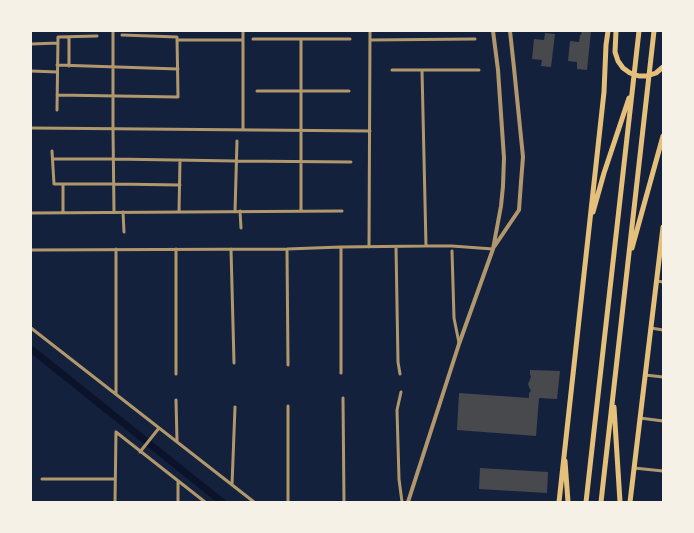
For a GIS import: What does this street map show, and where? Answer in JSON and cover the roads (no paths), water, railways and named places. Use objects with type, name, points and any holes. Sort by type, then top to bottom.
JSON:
[{"type":"highway","points":[[559,502],[604,92],[608,31]]},
{"type":"highway","points":[[616,31],[615,52],[618,61],[623,68],[630,73],[639,76],[647,76],[656,73],[663,67]]},
{"type":"highway","points":[[586,502],[640,31]]},
{"type":"highway","points":[[602,502],[613,391],[654,31]]},
{"type":"highway","points":[[588,229],[604,173],[633,87]]},
{"type":"highway","points":[[628,262],[663,136]]},
{"type":"highway","points":[[630,502],[663,227]]},
{"type":"highway","points":[[613,391],[620,502]]},
{"type":"highway","points":[[564,448],[568,502]]},
{"type":"street","points":[[113,31],[112,95],[114,212]]},
{"type":"street","points":[[242,130],[243,31]]},
{"type":"street","points":[[369,247],[370,31]]},
{"type":"street","points":[[408,502],[459,344],[493,249],[501,206],[504,158],[498,70],[493,31]]},
{"type":"street","points":[[493,249],[519,210],[523,157],[510,31]]},
{"type":"street","points":[[57,95],[178,97],[177,36],[122,35]]},
{"type":"street","points":[[69,36],[69,66]]},
{"type":"street","points":[[57,110],[58,37],[97,36]]},
{"type":"street","points":[[253,39],[350,39]]},
{"type":"street","points":[[301,39],[301,211]]},
{"type":"street","points":[[370,40],[475,39]]},
{"type":"street","points":[[177,40],[243,40]]},
{"type":"street","points":[[31,44],[58,43]]},
{"type":"street","points":[[57,65],[178,68]]},
{"type":"street","points":[[392,70],[478,70]]},
{"type":"street","points":[[422,70],[426,246]]},
{"type":"street","points":[[31,71],[57,72]]},
{"type":"street","points":[[257,91],[349,91]]},
{"type":"street","points":[[31,128],[370,131]]},
{"type":"street","points":[[235,212],[237,141]]},
{"type":"street","points":[[52,151],[54,184],[180,185]]},
{"type":"street","points":[[52,159],[113,158],[351,162]]},
{"type":"street","points":[[179,212],[180,160]]},
{"type":"street","points":[[63,184],[63,213]]},
{"type":"street","points":[[31,213],[342,211]]},
{"type":"street","points":[[123,212],[124,232]]},
{"type":"street","points":[[240,212],[241,228]]},
{"type":"street","points":[[31,250],[287,249],[426,246],[493,249]]},
{"type":"street","points":[[341,247],[341,373]]},
{"type":"street","points":[[396,247],[398,362],[400,374]]},
{"type":"street","points":[[116,249],[116,394]]},
{"type":"street","points":[[176,249],[176,374]]},
{"type":"street","points":[[231,249],[234,363]]},
{"type":"street","points":[[287,249],[288,365]]},
{"type":"street","points":[[452,251],[454,318],[459,344]]},
{"type":"street","points":[[656,281],[663,282]]},
{"type":"street","points":[[31,328],[254,502]]},
{"type":"street","points":[[651,328],[663,330]]},
{"type":"street","points":[[645,375],[663,377]]},
{"type":"street","points":[[401,392],[397,410],[399,479],[402,502]]},
{"type":"street","points":[[343,398],[344,502]]},
{"type":"street","points":[[176,400],[177,442]]},
{"type":"street","points":[[288,406],[288,502]]},
{"type":"street","points":[[232,485],[235,407]]},
{"type":"street","points":[[640,418],[663,421]]},
{"type":"street","points":[[140,452],[159,428]]},
{"type":"street","points":[[115,502],[116,432],[205,502]]},
{"type":"street","points":[[634,468],[663,471]]},
{"type":"street","points":[[42,479],[115,479]]},
{"type":"street","points":[[178,481],[178,502]]},
{"type":"waterway","points":[[31,349],[222,502]]}]
